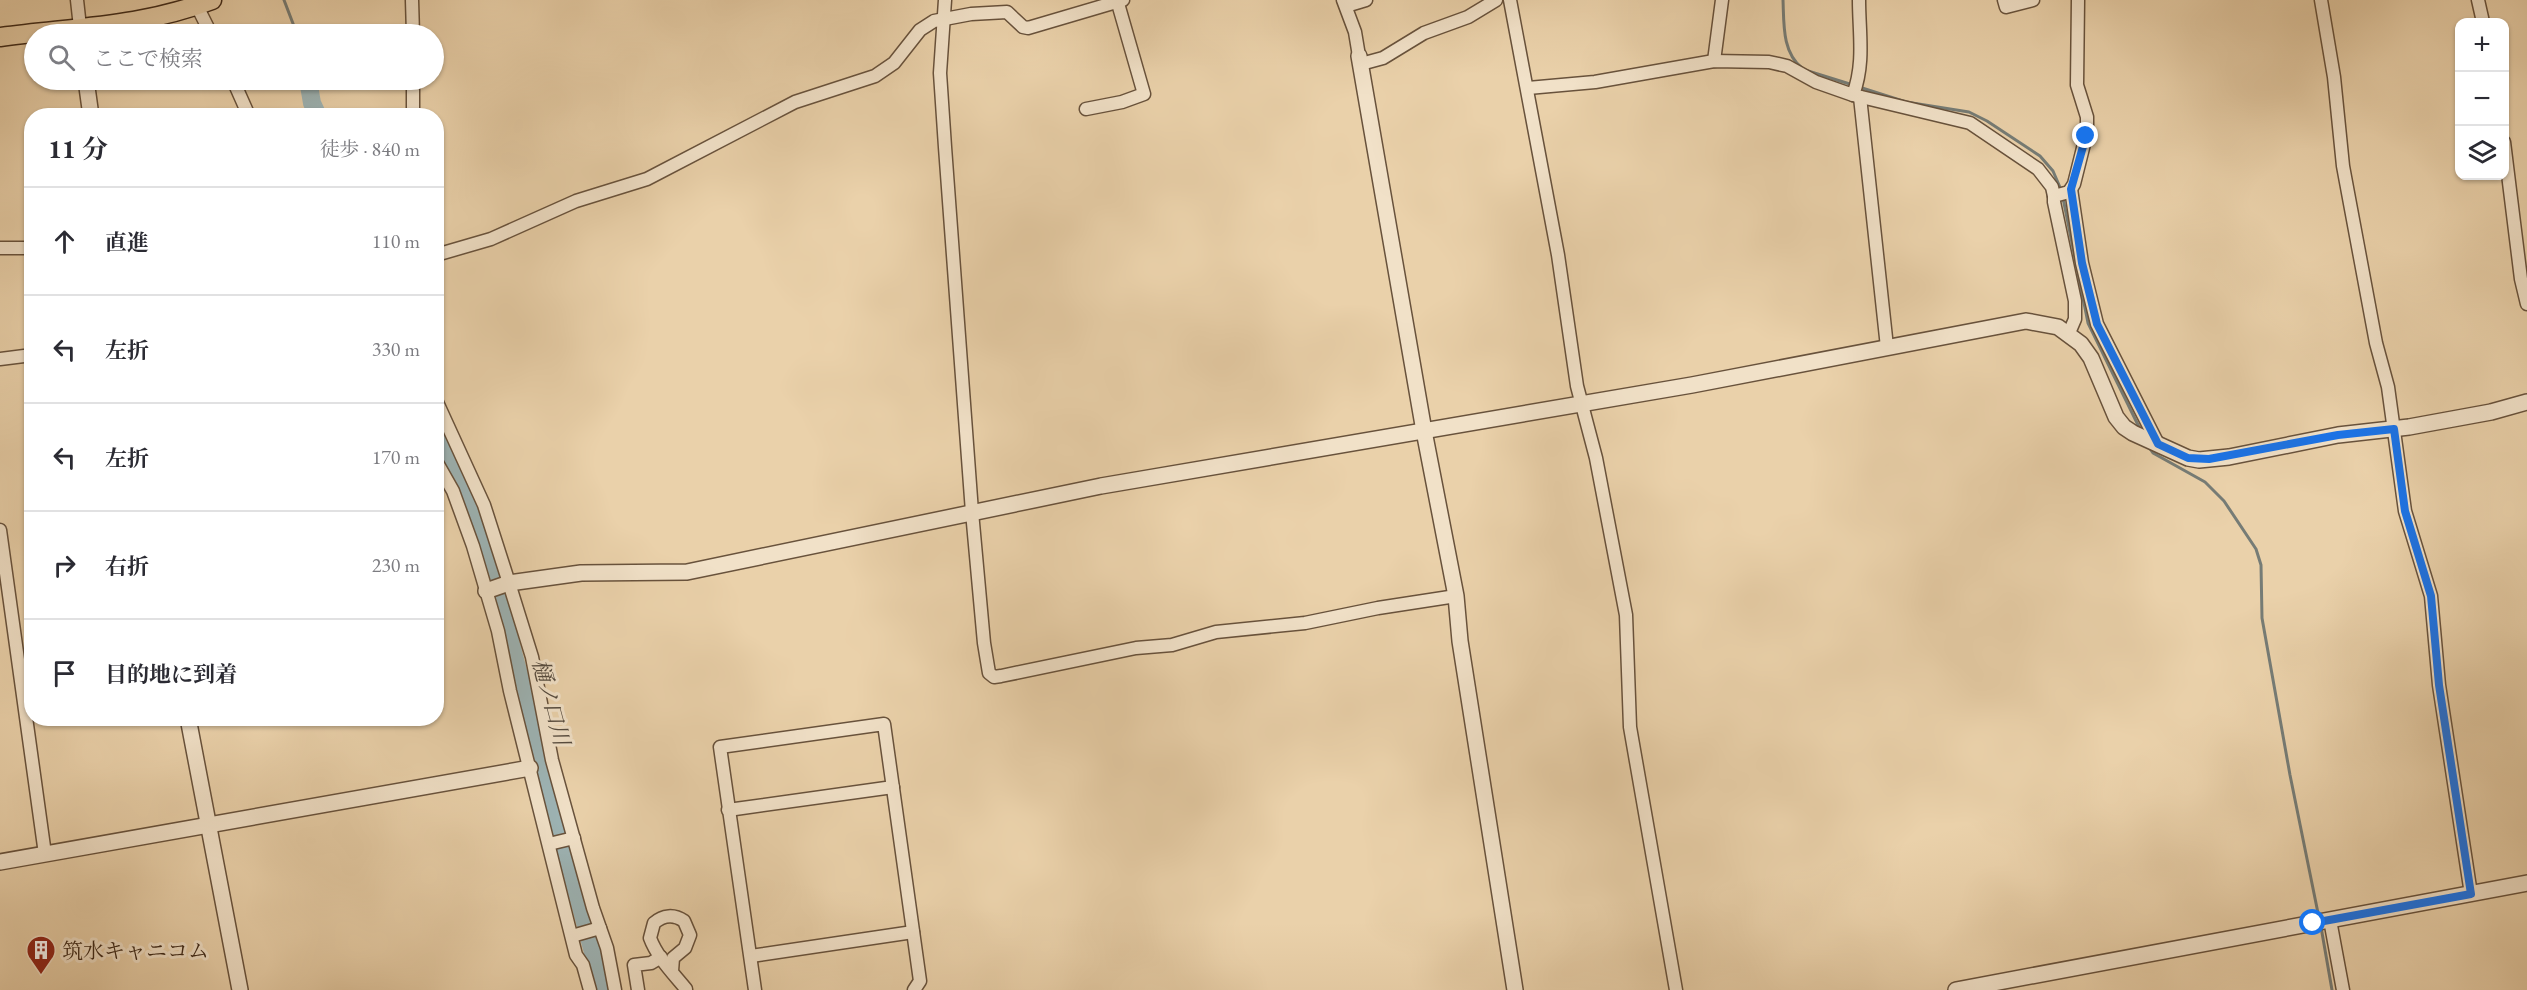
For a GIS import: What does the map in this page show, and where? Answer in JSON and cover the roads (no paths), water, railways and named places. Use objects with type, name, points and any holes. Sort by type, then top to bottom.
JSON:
[{"type":"main road","points":[[125,24],[204,3]]},
{"type":"main road","points":[[0,37],[24,35]]},
{"type":"street","points":[[76,0],[79,24]]},
{"type":"street","points":[[412,0],[413,24]]},
{"type":"street","points":[[945,0],[940,73],[972,512],[984,643],[989,673],[994,676],[1136,648],[1172,645],[1216,632],[1305,623],[1378,608],[1456,596]]},
{"type":"street","points":[[1366,0],[1345,3],[1355,32],[1424,431],[1456,596],[1460,641],[1515,990]]},
{"type":"street","points":[[1360,60],[1383,58],[1424,33],[1468,17],[1496,0]]},
{"type":"street","points":[[1510,0],[1558,255],[1577,386],[1596,458],[1626,615],[1630,726],[1676,990]]},
{"type":"street","points":[[1714,61],[1722,0]]},
{"type":"street","points":[[1859,0],[1862,45],[1856,95],[1887,347]]},
{"type":"street","points":[[2004,0],[2006,7],[2033,0]]},
{"type":"street","points":[[2069,333],[2075,320],[2076,301],[2063,193],[2086,132],[2087,117],[2077,85],[2078,0]]},
{"type":"street","points":[[2321,0],[2334,77],[2343,166],[2376,343],[2388,387],[2405,511],[2431,596],[2439,685],[2471,894]]},
{"type":"street","points":[[2478,0],[2482,18]]},
{"type":"street","points":[[444,253],[490,239],[576,201],[647,179],[795,102],[875,76],[894,63],[920,30],[934,21],[1007,12],[1011,13],[1023,27],[1028,28],[1119,1],[1144,94],[1122,102],[1086,109]]},
{"type":"street","points":[[204,3],[209,24]]},
{"type":"street","points":[[1528,88],[1595,82],[1714,61],[1769,62],[1787,66],[1816,82],[1856,95],[1970,123],[2038,169],[2052,187],[2063,193],[2097,324],[2155,443]]},
{"type":"street","points":[[87,90],[90,108]]},
{"type":"street","points":[[237,90],[245,108]]},
{"type":"street","points":[[413,90],[413,108]]},
{"type":"street","points":[[2509,176],[2521,279],[2527,304]]},
{"type":"street","points":[[0,248],[24,248]]},
{"type":"street","points":[[488,590],[507,584],[581,573],[687,572],[1101,486],[1582,404],[2026,321],[2058,327],[2069,333],[2091,358],[2116,417],[2124,427],[2188,458],[2209,459],[2338,435],[2394,429],[2491,412],[2527,402]]},
{"type":"street","points":[[0,359],[24,356]]},
{"type":"street","points":[[444,418],[484,505],[507,584],[532,657],[552,760],[598,929],[607,948],[615,990]]},
{"type":"street","points":[[444,475],[453,491],[488,590],[530,768],[574,936],[576,955],[583,965],[590,990]]},
{"type":"street","points":[[0,530],[24,703]]},
{"type":"street","points":[[755,990],[720,747],[884,724],[920,981],[914,990]]},
{"type":"street","points":[[27,726],[45,854]]},
{"type":"street","points":[[190,726],[240,990]]},
{"type":"street","points":[[0,862],[530,768]]},
{"type":"street","points":[[728,810],[893,787]]},
{"type":"street","points":[[551,844],[572,839]]},
{"type":"street","points":[[1956,990],[2527,884]]},
{"type":"street","points":[[672,971],[673,958],[684,950],[689,940],[687,924],[680,918],[662,918],[652,926],[650,938],[661,957],[686,990]]},
{"type":"street","points":[[2324,921],[2343,990]]},
{"type":"street","points":[[574,936],[598,929]]},
{"type":"street","points":[[751,956],[913,932]]},
{"type":"street","points":[[638,990],[634,965],[651,963],[661,957]]},
{"type":"waterway","points":[[284,0],[293,24]]},
{"type":"waterway","points":[[1783,0],[1787,46],[1795,61],[1802,68]]},
{"type":"waterway","points":[[1808,71],[1853,85]]},
{"type":"waterway","points":[[1859,87],[1906,102],[1969,112],[1987,121],[2040,156],[2053,171],[2062,192]]},
{"type":"waterway","name":"樋ノ口川","points":[[310,90],[314,108]]},
{"type":"waterway","points":[[2063,198],[2088,323],[2140,429]]},
{"type":"waterway","points":[[2148,446],[2153,453],[2205,482],[2224,501],[2256,549],[2261,565],[2262,618],[2319,918]]},
{"type":"waterway","name":"樋ノ口川","points":[[444,449],[471,509],[489,562],[603,990]]},
{"type":"waterway","points":[[2321,927],[2332,990]]},
{"type":"place","name":"筑水キャニコム","points":[[41,976]]}]
